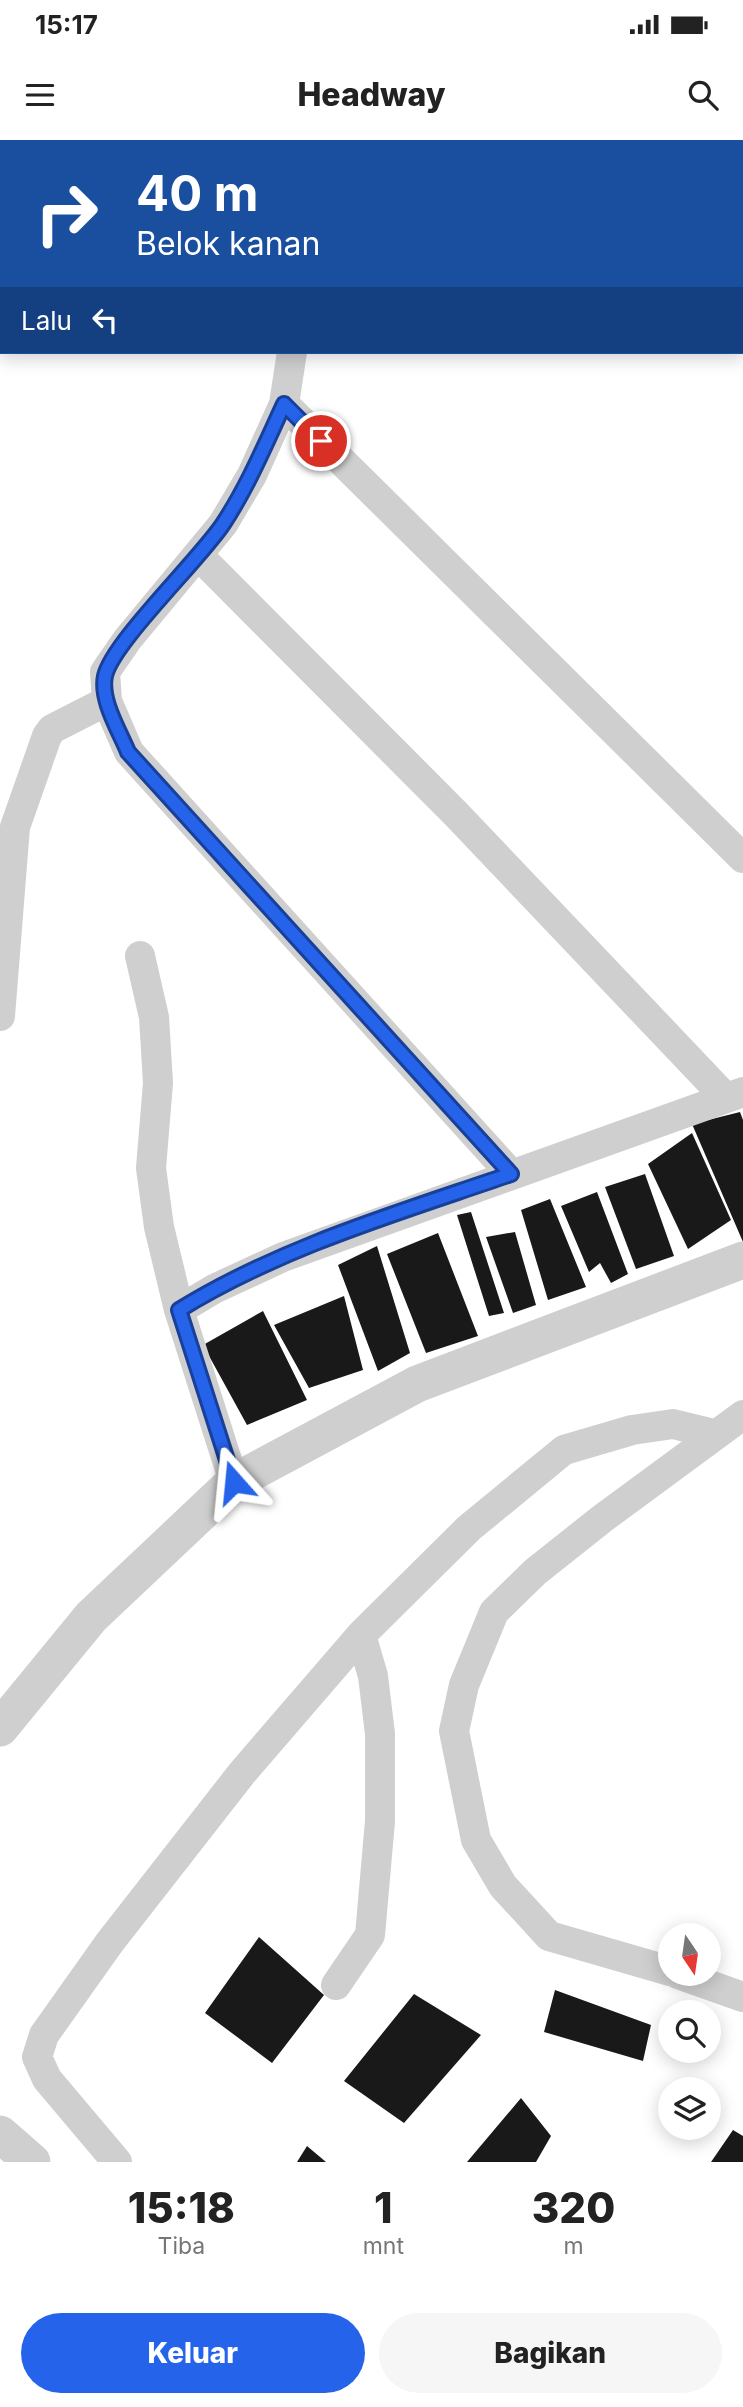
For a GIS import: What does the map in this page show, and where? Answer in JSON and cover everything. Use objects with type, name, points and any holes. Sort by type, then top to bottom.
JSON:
[{"type":"street","points":[[292,354],[284,404],[252,475],[223,524],[127,640],[105,673],[107,701],[128,752],[511,1174]]},
{"type":"street","points":[[284,404],[743,858]]},
{"type":"street","points":[[179,1310],[214,1289],[282,1256],[735,1095],[199,556]]},
{"type":"street","points":[[0,1016],[18,816],[47,736],[52,729],[107,701]]},
{"type":"street","points":[[140,956],[153,1017],[158,1083],[151,1168],[159,1227],[179,1310],[234,1482]]},
{"type":"street","points":[[0,1728],[91,1617],[234,1482],[418,1384],[743,1260]]},
{"type":"street","points":[[658,1968],[549,1936],[503,1886],[476,1840],[454,1731],[464,1685],[494,1612],[535,1572],[714,1434],[743,1415]]},
{"type":"street","points":[[117,2162],[47,2079],[37,2057],[44,2035],[110,1942],[242,1773],[361,1635],[469,1528],[564,1450],[632,1430],[673,1424],[714,1434]]},
{"type":"street","points":[[335,1985],[370,1935],[379,1834],[380,1734],[373,1676],[361,1635]]},
{"type":"street","points":[[712,1986],[743,1997]]},
{"type":"street","points":[[0,2134],[32,2162]]},
{"type":"building","points":[[740,1112],[743,1120],[743,1242],[692,1124]]},
{"type":"building","points":[[692,1133],[731,1220],[688,1249],[648,1164]]},
{"type":"building","points":[[645,1174],[674,1256],[636,1269],[605,1187]]},
{"type":"building","points":[[597,1192],[628,1274],[611,1283],[600,1263],[589,1272],[561,1206]]},
{"type":"building","points":[[550,1199],[586,1287],[548,1300],[521,1210]]},
{"type":"building","points":[[471,1212],[504,1313],[489,1316],[457,1215]]},
{"type":"building","points":[[515,1232],[536,1305],[513,1313],[486,1237]]},
{"type":"building","points":[[438,1233],[478,1336],[426,1353],[387,1254]]},
{"type":"building","points":[[377,1246],[410,1353],[378,1371],[338,1265]]},
{"type":"building","points":[[344,1296],[363,1370],[309,1388],[274,1325]]},
{"type":"building","points":[[263,1311],[307,1400],[247,1425],[203,1345]]},
{"type":"building","points":[[259,1937],[324,1995],[272,2063],[205,2013]]},
{"type":"building","points":[[555,1990],[651,2025],[643,2061],[544,2032]]},
{"type":"building","points":[[414,1994],[481,2035],[404,2123],[344,2081]]},
{"type":"building","points":[[521,2098],[551,2136],[536,2162],[467,2162]]},
{"type":"building","points":[[733,2130],[743,2136],[743,2162],[711,2162]]},
{"type":"building","points":[[307,2146],[326,2162],[297,2162]]},
{"type":"route","points":[[234,1482],[179,1310],[214,1289],[282,1256],[511,1174],[128,752],[107,701],[105,673],[127,640],[223,524],[252,475],[284,404],[321,441]]}]
